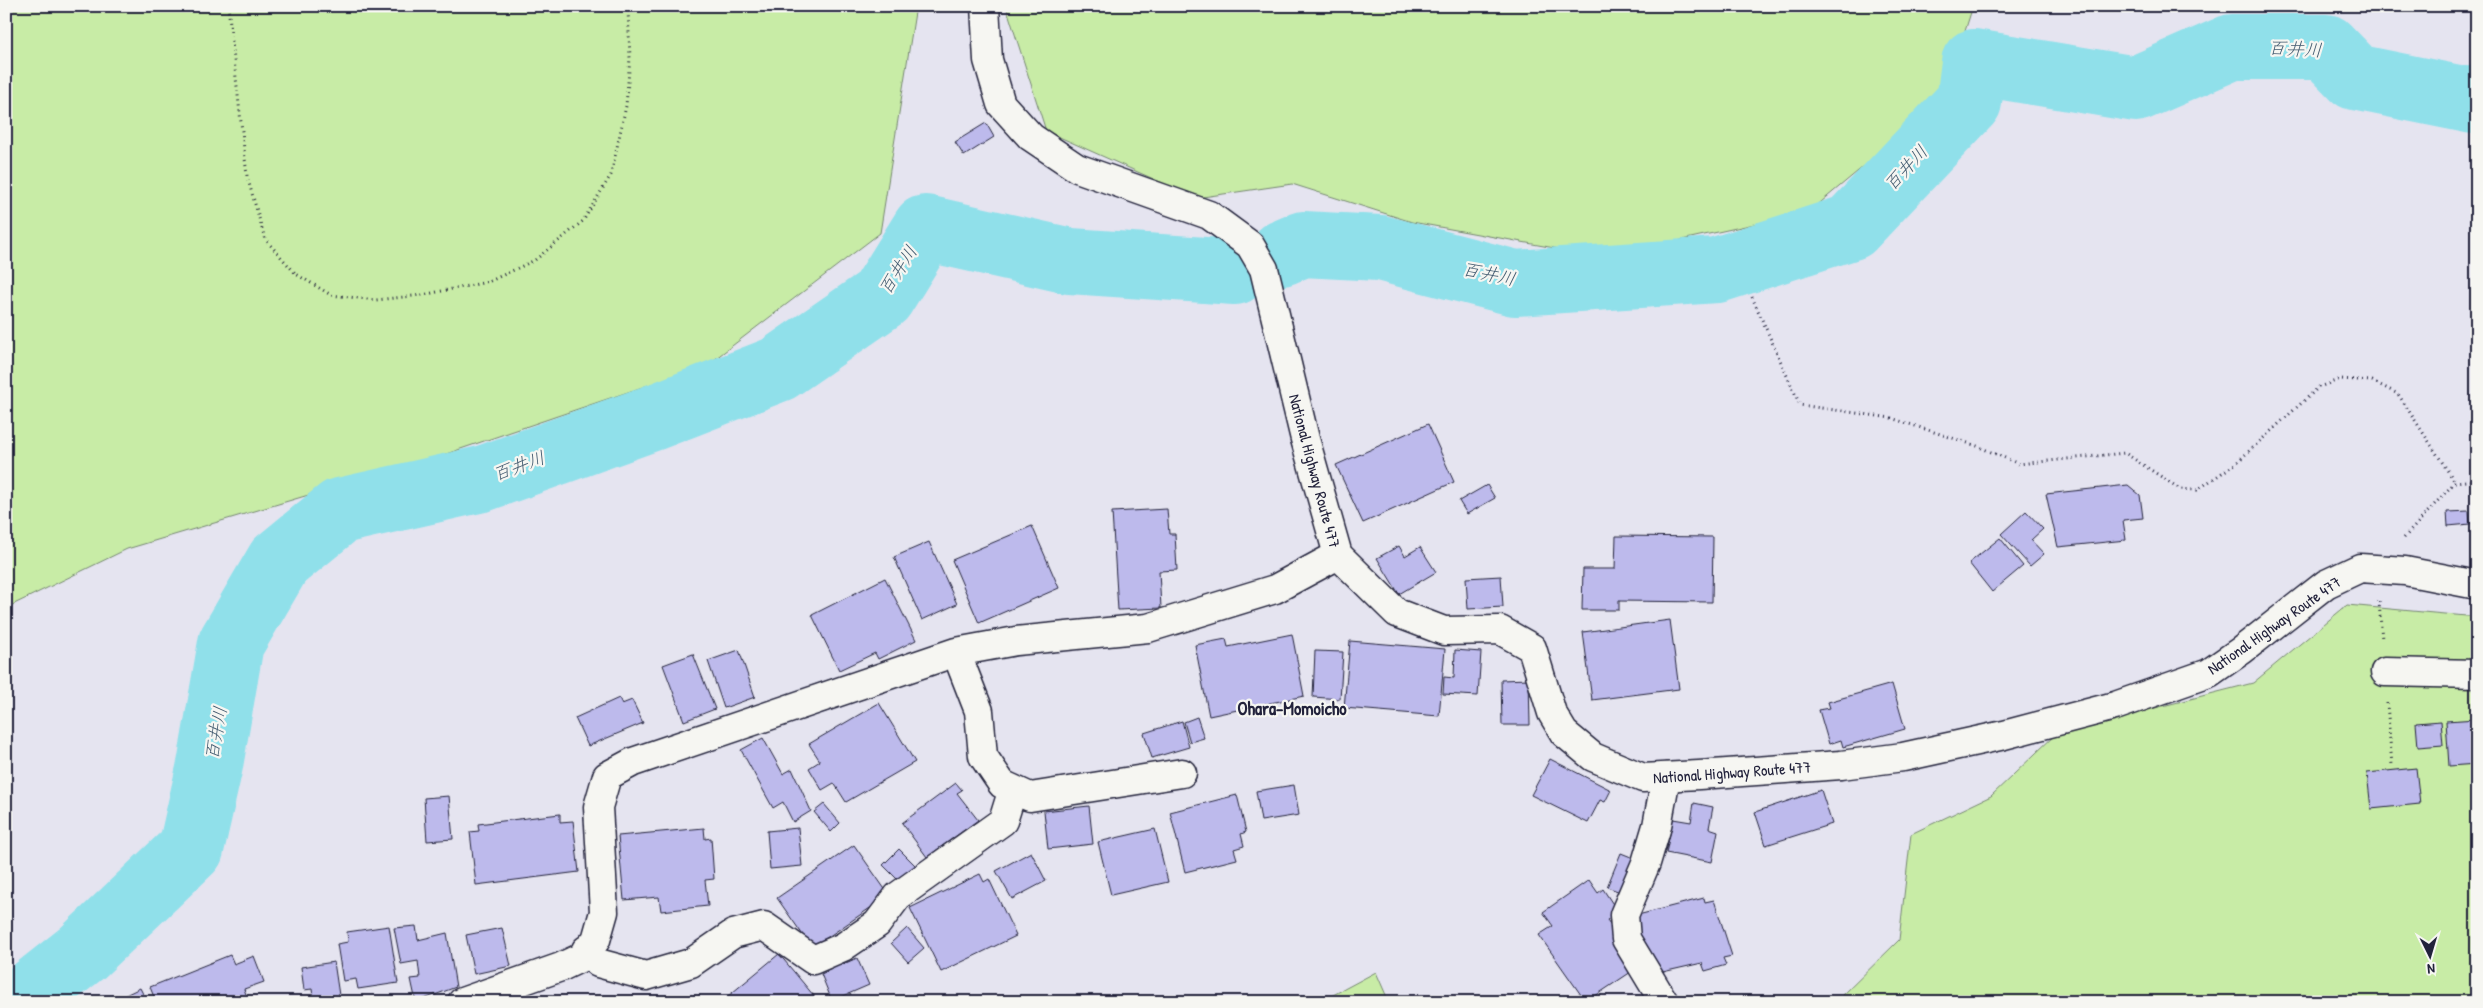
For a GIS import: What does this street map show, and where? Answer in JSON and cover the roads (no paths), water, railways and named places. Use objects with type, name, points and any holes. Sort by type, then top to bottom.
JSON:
[{"type":"main road","name":"National Highway Route 477","points":[[985,6],[988,60],[1000,104],[1031,137],[1077,168],[1209,215],[1250,245],[1264,269],[1305,439],[1338,555],[1397,613],[1444,630],[1500,630],[1532,648],[1552,713],[1564,733],[1593,757],[1643,778],[1841,764],[1903,757],[2004,735],[2114,706],[2209,673],[2242,650],[2326,584],[2360,568],[2377,568],[2477,585]]},
{"type":"main road","points":[[462,1002],[561,967],[580,958],[596,940],[604,912],[598,807],[607,776],[632,762],[956,652],[1016,641],[1148,628],[1275,589],[1338,555]]},
{"type":"main road","points":[[956,652],[979,711],[983,756],[1002,784],[1013,790],[1030,797],[1182,773]]},
{"type":"main road","points":[[2385,672],[2477,674]]},
{"type":"main road","points":[[1664,1002],[1626,939],[1624,915],[1646,863],[1666,777]]},
{"type":"main road","points":[[586,950],[598,963],[646,976],[691,963],[732,934],[764,926],[813,960],[843,947],[877,924],[898,896],[1003,821],[1013,790]]},
{"type":"waterway","name":"百井川","points":[[1282,253],[1303,244],[1380,248],[1515,283],[1717,270],[1851,227],[1969,102],[1974,62],[2136,89],[2232,47],[2326,47],[2355,77],[2473,101],[2477,98]]},
{"type":"waterway","name":"百井川","points":[[20,1002],[82,953],[191,849],[210,765],[231,643],[279,561],[340,511],[482,479],[652,418],[778,369],[882,297],[925,228],[1070,261],[1235,272]]},
{"type":"district","name":"Ohara-Momoicho","points":[[1292,709]]}]
